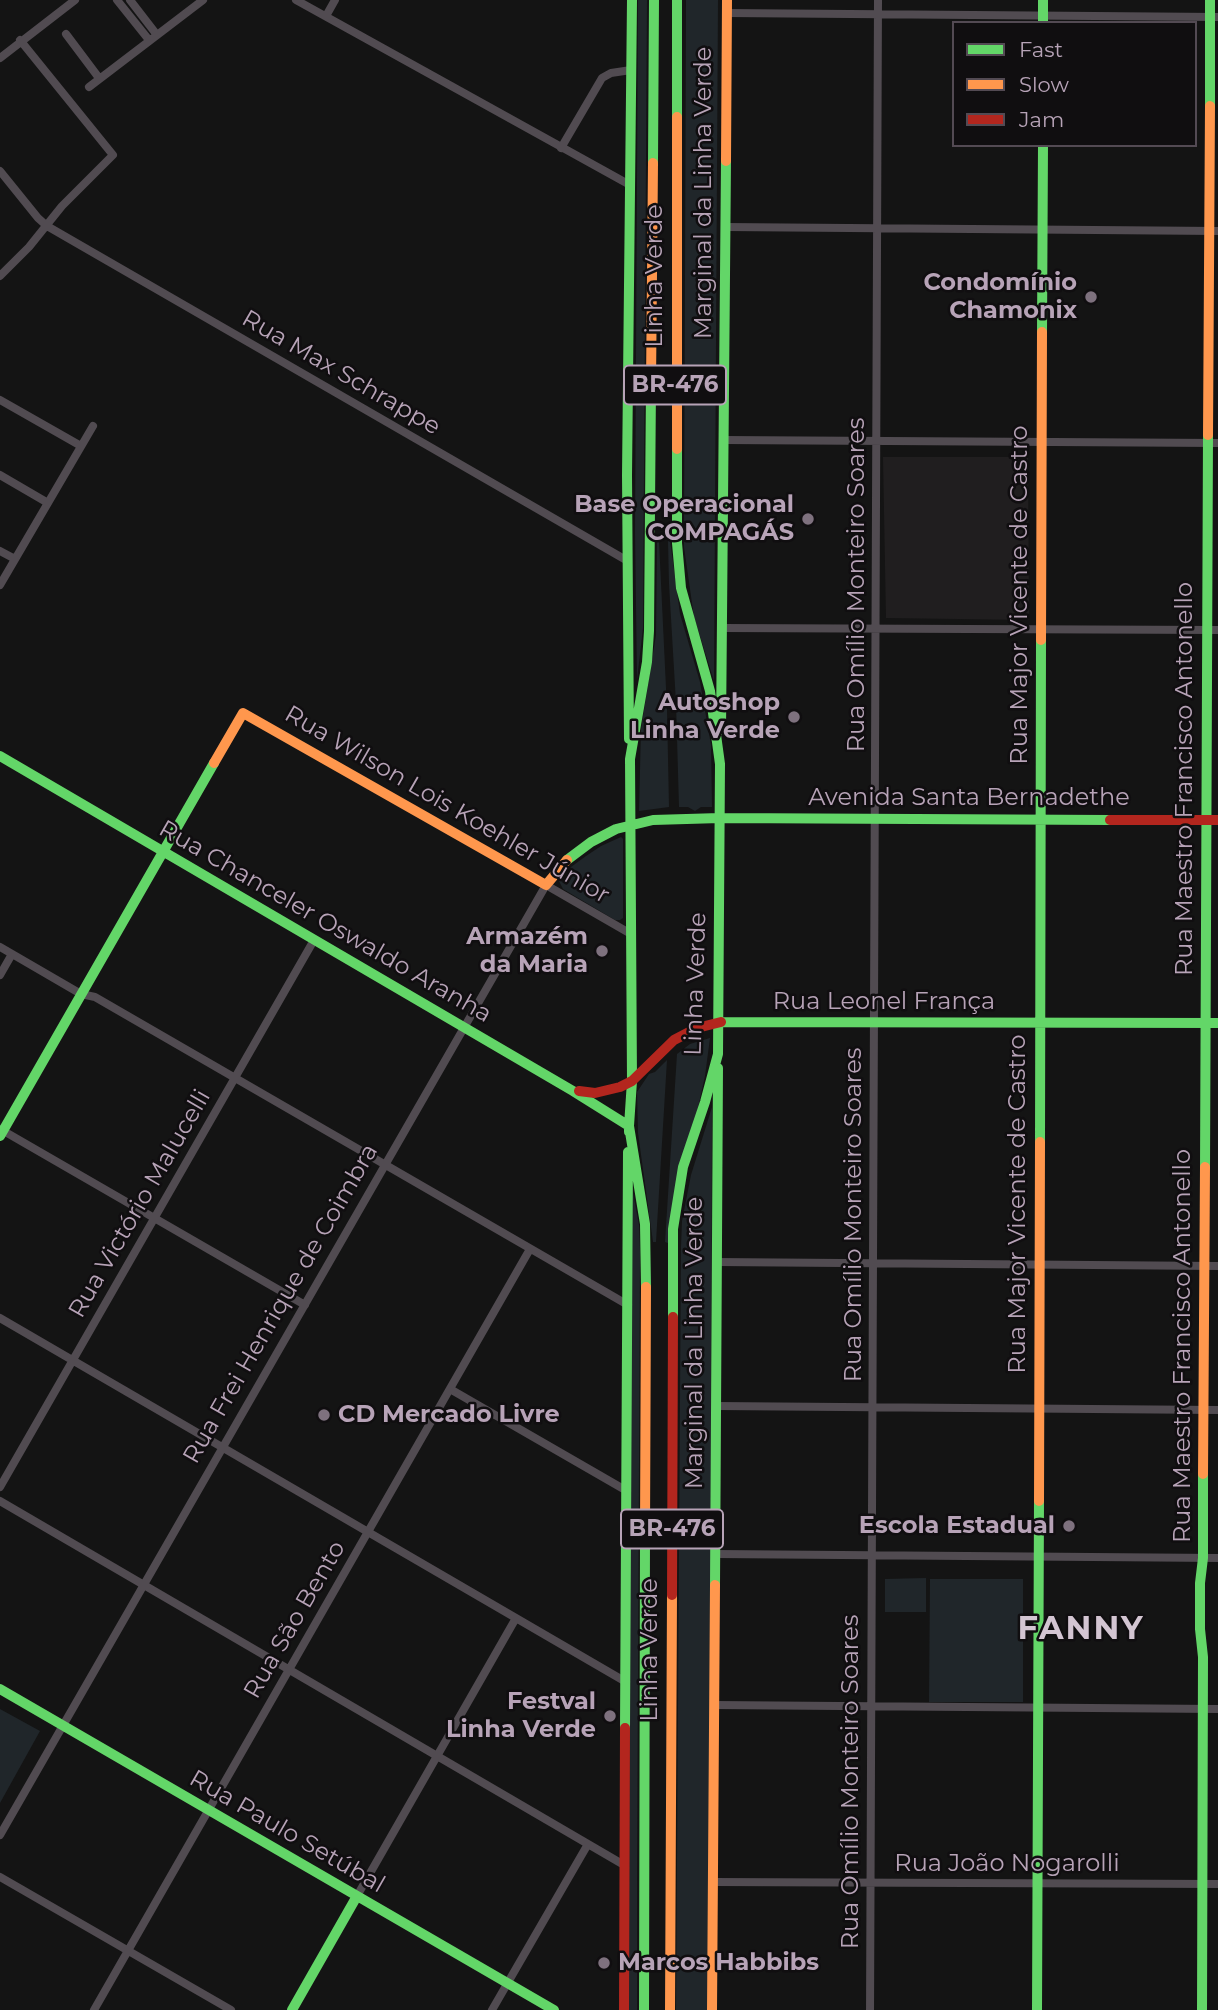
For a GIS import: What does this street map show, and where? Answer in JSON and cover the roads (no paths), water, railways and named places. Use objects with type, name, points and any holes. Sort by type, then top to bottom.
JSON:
[{"type":"main road","name":"Linha Verde","points":[[644,2010],[646,1256],[645,1224],[629,1126],[632,1081],[630,758],[649,631],[654,0]]},
{"type":"main road","name":"Linha Verde","points":[[670,2010],[673,1229],[679,1181],[718,1054],[720,818],[720,764],[710,691],[681,588],[677,543],[677,0]]},
{"type":"main road","name":"Marginal da Linha Verde","points":[[720,764],[727,0]]},
{"type":"main road","points":[[1043,19],[1044,0]]},
{"type":"main road","name":"Rua Maestro Francisco Antonello","points":[[1202,2010],[1203,1657],[1200,1583],[1203,1558],[1206,820],[1213,630],[1214,17],[1210,0]]},
{"type":"main road","points":[[630,758],[626,560],[631,1]]},
{"type":"main road","name":"Rua Major Vicente de Castro","points":[[1037,2010],[1043,147]]},
{"type":"main road","name":"Rua Wilson Lois Koehler Júnior","points":[[163,851],[243,713],[546,886]]},
{"type":"main road","name":"Rua Chanceler Oswaldo Aranha","points":[[0,756],[629,1126]]},
{"type":"main road","name":"Avenida Santa Bernadethe","points":[[630,824],[720,818],[1218,820]]},
{"type":"main road","name":"Rua Frei Henrique de Coimbra","points":[[546,886],[559,868],[578,851],[604,835],[630,824]]},
{"type":"main road","points":[[1206,837],[1218,837]]},
{"type":"main road","points":[[1,1132],[163,851]]},
{"type":"main road","name":"Rua Leonel França","points":[[573,1091],[608,1092],[632,1081],[674,1040],[696,1028],[718,1022],[1218,1023]]},
{"type":"main road","name":"Marginal da Linha Verde","points":[[712,2010],[718,1054]]},
{"type":"main road","points":[[624,2010],[629,1126]]},
{"type":"main road","name":"Rua Paulo Setúbal","points":[[0,1689],[554,2010]]},
{"type":"main road","points":[[292,2010],[357,1896]]},
{"type":"street","points":[[0,58],[75,0]]},
{"type":"street","points":[[117,0],[153,37]]},
{"type":"street","points":[[130,0],[153,37]]},
{"type":"street","points":[[89,87],[203,0]]},
{"type":"street","points":[[296,0],[629,185]]},
{"type":"street","points":[[326,16],[335,0]]},
{"type":"street","name":"Rua Omílio Monteiro Soares","points":[[870,2010],[878,0]]},
{"type":"street","points":[[727,13],[1043,19],[1214,17]]},
{"type":"street","points":[[66,34],[99,78]]},
{"type":"street","points":[[0,276],[29,247],[62,206],[113,155],[20,40]]},
{"type":"street","points":[[561,148],[602,78],[611,73],[631,70]]},
{"type":"street","name":"Rua Max Schrappe","points":[[0,171],[47,226],[626,560]]},
{"type":"street","points":[[725,227],[1213,231]]},
{"type":"street","points":[[0,400],[81,446]]},
{"type":"street","points":[[0,585],[93,426]]},
{"type":"street","points":[[723,440],[1213,443]]},
{"type":"street","points":[[0,475],[48,503]]},
{"type":"street","points":[[0,551],[15,559]]},
{"type":"street","points":[[722,628],[1213,630]]},
{"type":"street","name":"Rua Wilson Lois Koehler Júnior","points":[[546,886],[631,934]]},
{"type":"street","name":"Rua Frei Henrique de Coimbra","points":[[0,1836],[546,886]]},
{"type":"street","name":"Rua Victório Malucelli","points":[[0,1487],[314,940]]},
{"type":"street","points":[[0,947],[81,994],[95,998],[628,1305]]},
{"type":"street","points":[[0,975],[12,954]]},
{"type":"street","points":[[1,1132],[305,1305]]},
{"type":"street","name":"Rua São Bento","points":[[94,2010],[530,1249]]},
{"type":"street","points":[[716,1262],[1218,1266]]},
{"type":"street","points":[[0,1318],[626,1682]]},
{"type":"street","points":[[450,1389],[627,1491]]},
{"type":"street","points":[[716,1406],[1218,1410]]},
{"type":"street","points":[[0,1502],[624,1865]]},
{"type":"street","points":[[715,1554],[1218,1558]]},
{"type":"street","points":[[357,1896],[516,1618]]},
{"type":"street","points":[[714,1705],[1218,1709]]},
{"type":"street","points":[[492,2010],[587,1843]]},
{"type":"street","points":[[0,1877],[230,2010]]},
{"type":"street","name":"Rua João Nogarolli","points":[[713,1882],[1218,1884]]},
{"type":"place","name":"Condomínio Chamonix","points":[[1091,297]]},
{"type":"place","name":"Base Operacional COMPAGÁS","points":[[808,519]]},
{"type":"place","name":"Autoshop Linha Verde","points":[[794,717]]},
{"type":"place","name":"Armazém da Maria","points":[[602,951]]},
{"type":"place","name":"CD Mercado Livre","points":[[324,1415]]},
{"type":"place","name":"Escola Estadual","points":[[1069,1526]]},
{"type":"place","name":"Festval Linha Verde","points":[[610,1716]]},
{"type":"place","name":"Marcos Habbibs","points":[[604,1963]]},
{"type":"district","name":"FANNY","points":[[1081,1630]]}]
